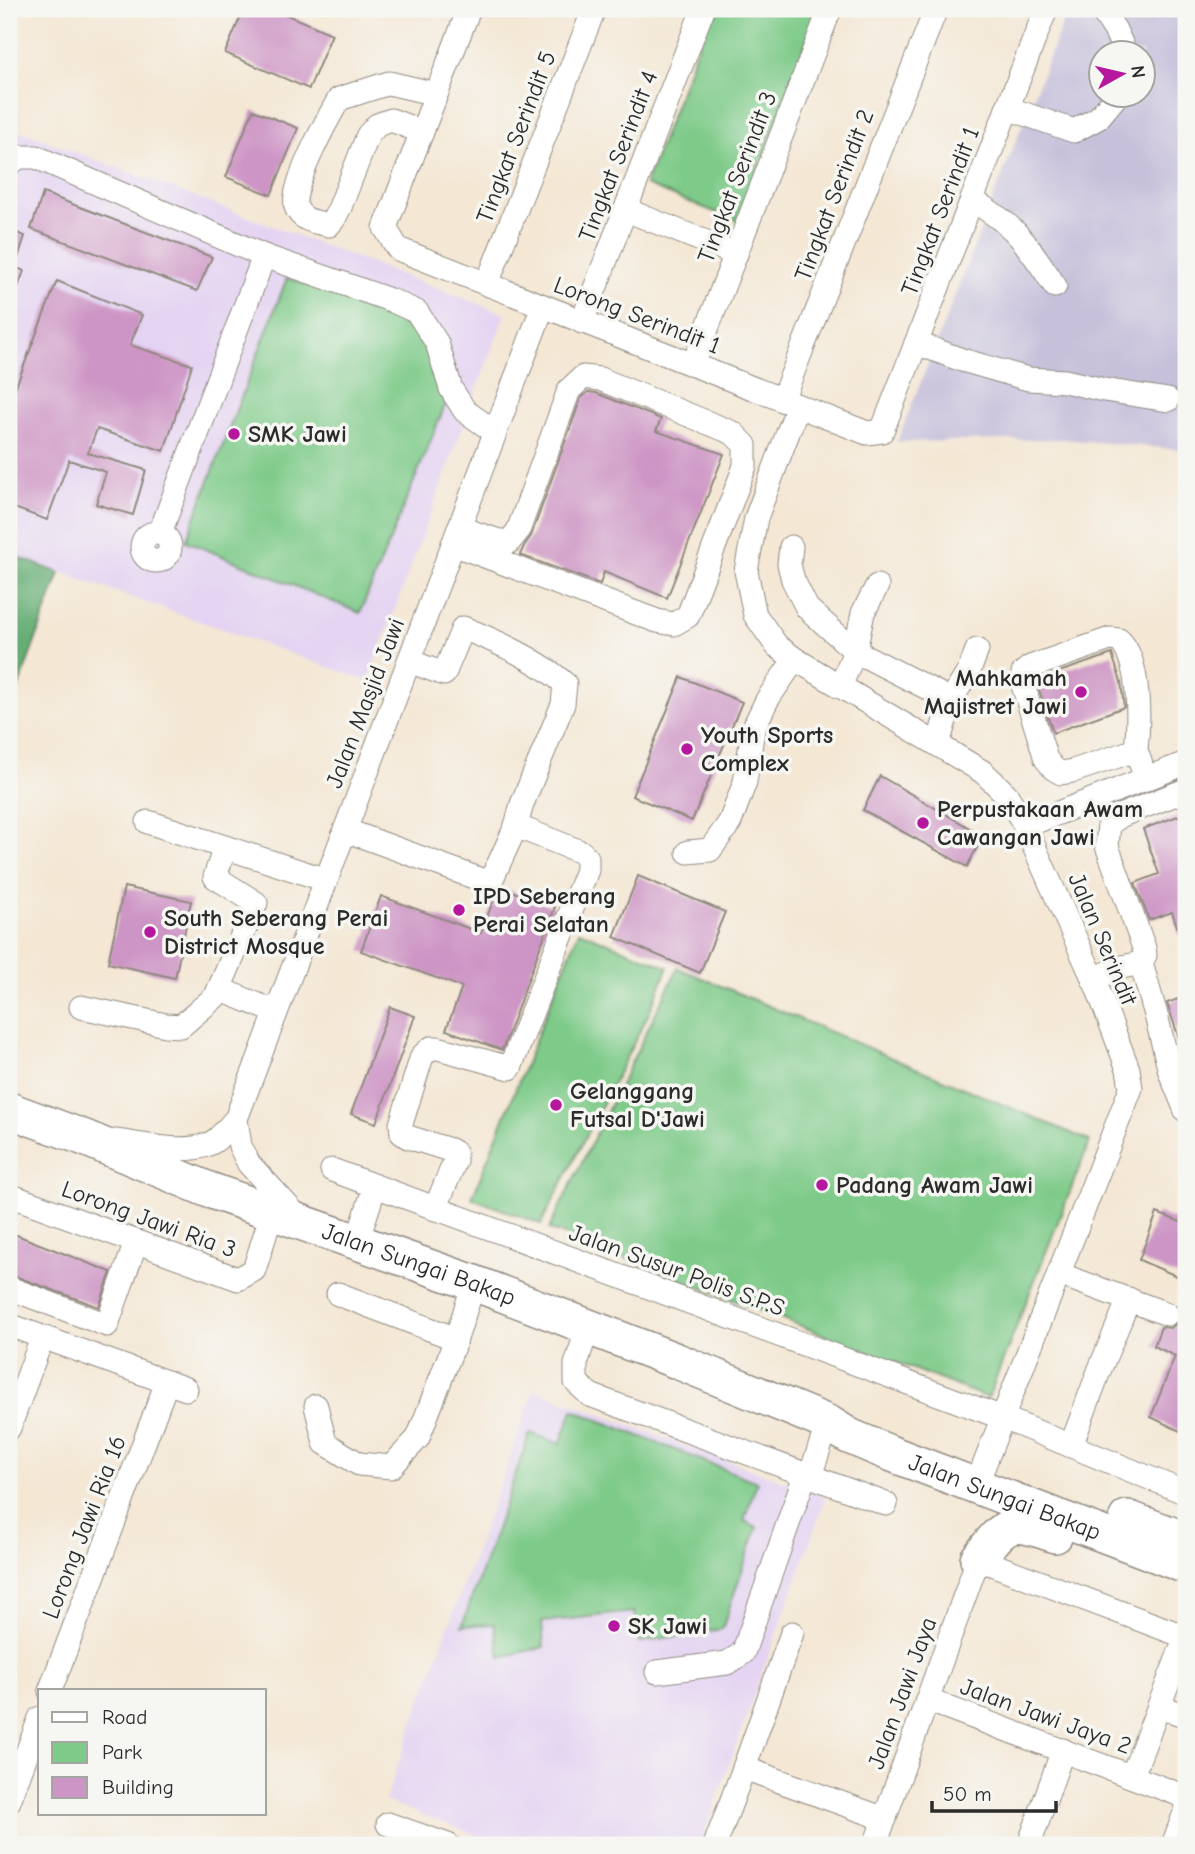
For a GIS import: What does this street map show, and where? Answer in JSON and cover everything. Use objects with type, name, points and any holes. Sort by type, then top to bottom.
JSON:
[{"type":"highway","name":"Jalan Sungai Bakap","points":[[9,1110],[85,1138],[209,1190],[474,1283],[677,1361],[828,1423],[849,1436],[887,1452],[980,1476],[1186,1540]]},
{"type":"highway","name":"Jalan Sungai Bakap","points":[[828,1423],[851,1424],[980,1476],[1186,1567]]},
{"type":"highway","points":[[887,1452],[906,1468],[984,1509],[978,1559]]},
{"type":"highway","points":[[978,1559],[1000,1531],[1015,1524],[1033,1527],[1100,1552],[1186,1567]]},
{"type":"street","points":[[436,94],[389,83],[339,99],[324,123],[295,191],[295,206],[304,218],[329,225],[334,219],[368,135],[377,125],[391,120],[422,132],[469,9]]},
{"type":"street","name":"Tingkat Serindit 5","points":[[487,284],[594,9]]},
{"type":"street","name":"Tingkat Serindit 4","points":[[582,322],[703,9]]},
{"type":"street","name":"Tingkat Serindit 3","points":[[693,365],[830,9]]},
{"type":"street","name":"Tingkat Serindit 2","points":[[790,403],[936,9]]},
{"type":"street","name":"Tingkat Serindit 1","points":[[882,431],[1046,9]]},
{"type":"street","points":[[1101,9],[1119,38]]},
{"type":"street","points":[[1007,108],[1074,131],[1098,118],[1106,108]]},
{"type":"street","name":"Lorong Serindit 1","points":[[422,132],[385,228],[398,249],[867,433],[882,431]]},
{"type":"street","points":[[9,164],[19,157],[36,158],[264,256],[417,312],[438,343],[451,389],[465,411],[495,432]]},
{"type":"street","points":[[972,200],[998,216],[1012,229],[1028,246],[1055,286]]},
{"type":"street","points":[[626,210],[736,254]]},
{"type":"street","points":[[160,533],[264,256]]},
{"type":"street","name":"Jalan Masjid Jawi","points":[[85,1138],[183,1149],[202,1147],[216,1140],[236,1119],[543,306]]},
{"type":"street","points":[[916,343],[962,360],[1028,379],[1065,381],[1168,400]]},
{"type":"street","points":[[583,377],[600,379],[733,433],[746,445],[745,466],[688,616],[674,624],[657,621],[456,536],[509,542],[518,531],[569,390],[583,377]]},
{"type":"street","name":"Jalan Serindit","points":[[790,403],[756,518],[746,571],[755,615],[777,646],[794,659],[983,772],[1006,794],[1025,825],[1093,979],[1128,1069],[1131,1088],[980,1476]]},
{"type":"street","points":[[791,547],[789,564],[793,580],[807,608],[855,650],[951,701]]},
{"type":"street","points":[[840,687],[855,650],[863,613],[877,586]]},
{"type":"street","points":[[345,830],[490,883],[516,826],[522,804],[563,704],[565,684],[554,674],[492,639],[463,628],[444,674],[409,661]]},
{"type":"street","points":[[1136,750],[1073,771],[1060,773],[1054,769],[1046,759],[1022,682],[1023,673],[1030,667],[1110,639],[1119,640],[1125,648],[1134,676],[1138,702],[1136,750],[1146,779]]},
{"type":"street","points":[[938,744],[951,701],[969,671],[977,650]]},
{"type":"street","points":[[688,852],[710,850],[730,822],[745,782],[753,729],[767,700],[794,659]]},
{"type":"street","points":[[1025,825],[1186,763]]},
{"type":"street","points":[[1186,790],[1134,810],[1109,824],[1107,846],[1144,948],[1145,956],[1141,963],[1170,1072],[1186,1111]]},
{"type":"street","points":[[148,822],[326,880]]},
{"type":"street","points":[[435,1209],[456,1153],[408,1137],[402,1133],[401,1124],[422,1056],[431,1048],[439,1048],[510,1068],[587,870],[587,859],[581,852],[516,826]]},
{"type":"street","points":[[81,1007],[181,1026],[216,996],[256,903],[215,877],[225,847]]},
{"type":"street","points":[[1093,979],[1122,967],[1141,963]]},
{"type":"street","points":[[219,989],[276,1012]]},
{"type":"street","points":[[236,1119],[240,1146],[249,1164],[288,1218]]},
{"type":"street","name":"Jalan Susur Polis S.P.S","points":[[332,1170],[1003,1418],[1186,1493]]},
{"type":"street","points":[[356,1241],[375,1186]]},
{"type":"street","name":"Lorong Jawi Ria 3","points":[[9,1195],[237,1279],[254,1270],[288,1218]]},
{"type":"street","points":[[9,1325],[96,1356],[136,1242]]},
{"type":"street","points":[[1059,1274],[1167,1314]]},
{"type":"street","points":[[316,1406],[325,1443],[359,1464],[391,1467],[418,1438],[474,1283]]},
{"type":"street","points":[[9,1289],[107,1325]]},
{"type":"street","points":[[338,1294],[456,1339]]},
{"type":"street","points":[[1071,1446],[1129,1299]]},
{"type":"street","points":[[588,1327],[576,1364],[576,1382],[590,1395],[886,1504]]},
{"type":"street","points":[[9,1428],[42,1338]]},
{"type":"street","name":"Lorong Jawi Ria 16","points":[[51,1689],[177,1385],[96,1356]]},
{"type":"street","points":[[657,1672],[727,1663],[743,1653],[828,1423]]},
{"type":"street","points":[[978,1559],[1186,1637],[1132,1776]]},
{"type":"street","name":"Jalan Jawi Jaya","points":[[875,1845],[978,1559]]},
{"type":"street","points":[[715,1845],[792,1633]]},
{"type":"street","name":"Jalan Jawi Jaya 2","points":[[927,1700],[1186,1797]]},
{"type":"street","points":[[1158,1706],[1186,1716]]},
{"type":"street","points":[[9,1801],[38,1723]]},
{"type":"street","points":[[1029,1845],[1063,1750]]},
{"type":"street","points":[[744,1768],[885,1819]]},
{"type":"street","points":[[1173,1845],[1186,1810]]},
{"type":"street","points":[[388,1824],[448,1845]]},
{"type":"shaded area","points":[[1068,9],[1186,9],[1186,450],[1062,439],[897,442]]},
{"type":"shaded area","name":"SMK Jawi","points":[[9,127],[505,314],[368,681],[9,554]]},
{"type":"shaded area","name":"SK Jawi","points":[[534,1390],[826,1497],[700,1845],[504,1845],[385,1801]]},
{"type":"green space","points":[[712,9],[819,9],[738,221],[645,185]]},
{"type":"green space","points":[[287,278],[405,320],[431,348],[446,403],[360,613],[186,541]]},
{"type":"green space","points":[[9,554],[60,573],[9,713]]},
{"type":"green space","name":"Gelanggang Futsal D'Jawi","points":[[579,931],[668,967],[649,1013],[541,1224],[472,1198]]},
{"type":"green space","name":"Padang Awam Jawi","points":[[678,968],[1090,1141],[988,1398],[549,1229]]},
{"type":"green space","points":[[573,1410],[757,1482],[744,1521],[757,1527],[722,1629],[639,1642],[634,1612],[542,1622],[544,1647],[500,1657],[494,1624],[462,1626],[530,1433],[560,1444]]},
{"type":"building","points":[[244,9],[273,9],[332,34],[309,89],[225,53]]},
{"type":"building","points":[[253,110],[298,128],[271,195],[226,177]]},
{"type":"building","points":[[43,193],[212,257],[197,291],[31,229]]},
{"type":"building","points":[[9,230],[25,236],[15,267],[24,271],[10,307]]},
{"type":"building","points":[[57,281],[142,315],[130,345],[192,365],[164,451],[97,429],[88,453],[146,470],[133,515],[96,504],[106,472],[69,460],[47,520],[9,506],[9,404]]},
{"type":"building","points":[[588,392],[661,419],[656,431],[724,454],[667,598],[604,572],[600,584],[520,555],[531,536],[581,398]]},
{"type":"building","name":"Mahkamah Majistret Jawi","points":[[1112,654],[1121,682],[1124,707],[1053,733],[1036,680]]},
{"type":"building","name":"Youth Sports Complex","points":[[681,677],[742,702],[692,821],[632,796]]},
{"type":"building","name":"Perpustakaan Awam Cawangan Jawi","points":[[880,776],[983,836],[967,867],[863,810]]},
{"type":"building","points":[[1186,813],[1184,947],[1172,912],[1149,920],[1135,883],[1159,874],[1143,829]]},
{"type":"building","points":[[638,876],[725,912],[700,973],[614,937]]},
{"type":"building","name":"South Seberang Perai District Mosque","points":[[124,887],[191,901],[175,978],[108,963]]},
{"type":"building","points":[[503,888],[555,907],[502,1050],[446,1030],[462,987],[361,951],[381,896],[481,933],[495,896]]},
{"type":"building","points":[[1186,996],[1186,1056],[1185,1056],[1167,1003]]},
{"type":"building","points":[[390,1007],[415,1016],[376,1123],[351,1114]]},
{"type":"building","points":[[1157,1213],[1186,1224],[1186,1280],[1139,1260]]},
{"type":"building","points":[[9,1232],[111,1272],[99,1307],[9,1274]]},
{"type":"building","points":[[1180,1319],[1186,1321],[1186,1434],[1151,1417],[1175,1356],[1154,1346],[1161,1327],[1170,1328]]},
{"type":"place","name":"SMK Jawi","points":[[234,434]]},
{"type":"place","name":"Mahkamah Majistret Jawi","points":[[1081,692]]},
{"type":"place","name":"Youth Sports Complex","points":[[687,749]]},
{"type":"place","name":"Perpustakaan Awam Cawangan Jawi","points":[[923,823]]},
{"type":"place","name":"IPD Seberang Perai Selatan","points":[[459,910]]},
{"type":"place","name":"South Seberang Perai District Mosque","points":[[150,932]]},
{"type":"place","name":"Gelanggang Futsal D'Jawi","points":[[556,1105]]},
{"type":"place","name":"Padang Awam Jawi","points":[[822,1185]]},
{"type":"place","name":"SK Jawi","points":[[614,1626]]}]
